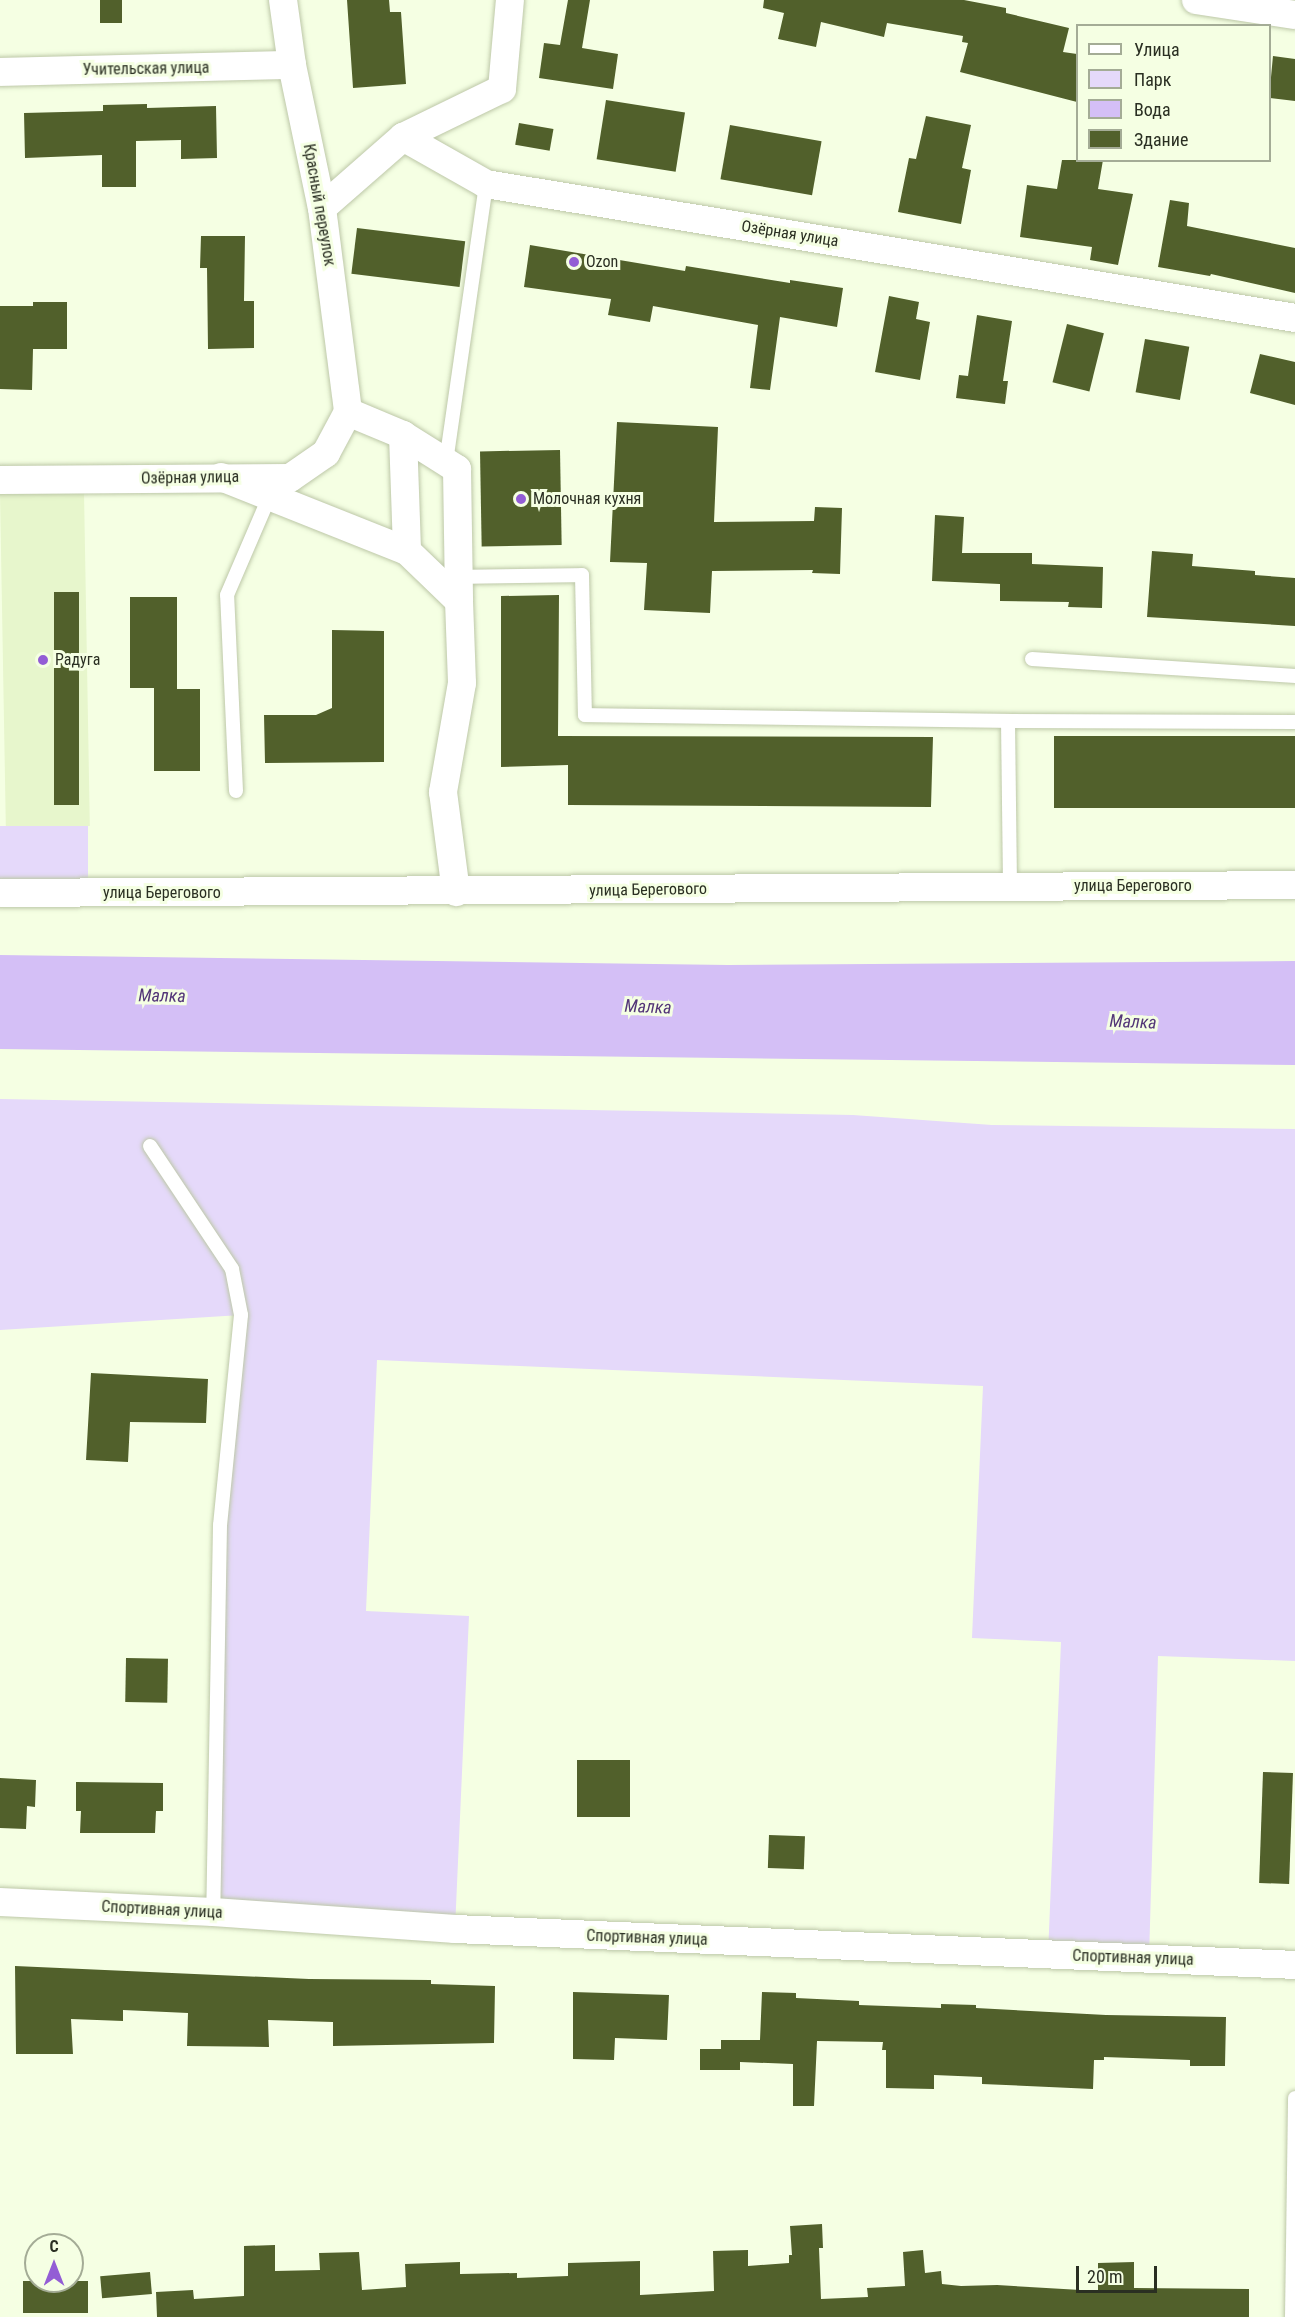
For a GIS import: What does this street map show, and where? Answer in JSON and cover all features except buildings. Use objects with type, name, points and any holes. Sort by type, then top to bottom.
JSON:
[{"type":"street","name":"Красный переулок","points":[[283,0],[292,65],[322,208],[348,412]]},
{"type":"street","points":[[322,208],[403,137],[502,90],[510,0]]},
{"type":"street","points":[[1196,0],[1295,15]]},
{"type":"street","name":"Учительская улица","points":[[0,72],[292,65]]},
{"type":"street","name":"Озёрная улица","points":[[403,137],[486,184],[1295,318]]},
{"type":"street","points":[[290,478],[326,453],[348,412],[403,435],[457,469],[462,683],[443,792],[456,892]]},
{"type":"street","points":[[403,435],[407,551]]},
{"type":"street","points":[[221,477],[407,551],[459,589]]},
{"type":"street","name":"Озёрная улица","points":[[0,480],[290,478]]},
{"type":"street","name":"улица Берегового","points":[[0,893],[456,892],[1295,885]]},
{"type":"street","name":"Спортивная улица","points":[[0,1902],[213,1912],[467,1930],[1295,1965]]},
{"type":"lane","points":[[446,462],[486,184]]},
{"type":"lane","points":[[236,791],[227,595],[268,496],[290,478]]},
{"type":"lane","points":[[459,589],[582,575],[585,716],[1295,722]]},
{"type":"lane","points":[[1032,659],[1295,676]]},
{"type":"lane","points":[[1008,721],[1010,887]]},
{"type":"lane","points":[[150,1146],[232,1269],[241,1315],[220,1525],[213,1912]]},
{"type":"lane","points":[[1292,2317],[1295,2098]]},
{"type":"shaded area","name":"Радуга","points":[[84,492],[90,826],[6,827],[0,493]]},
{"type":"green space","points":[[0,826],[88,826],[88,893],[0,893]]},
{"type":"green space","points":[[0,1099],[853,1115],[992,1125],[1295,1129],[1295,1661],[1158,1656],[1149,1958],[1048,1955],[1061,1642],[972,1638],[983,1386],[377,1360],[366,1611],[469,1616],[455,1929],[213,1912],[220,1525],[241,1315],[0,1330]]},
{"type":"water","name":"Малка","points":[[0,955],[728,965],[1295,961],[1295,1065],[0,1049]]},
{"type":"place","name":"Ozon","points":[[574,262]]},
{"type":"place","name":"Молочная кухня","points":[[521,499]]},
{"type":"place","name":"Радуга","points":[[43,660]]}]
